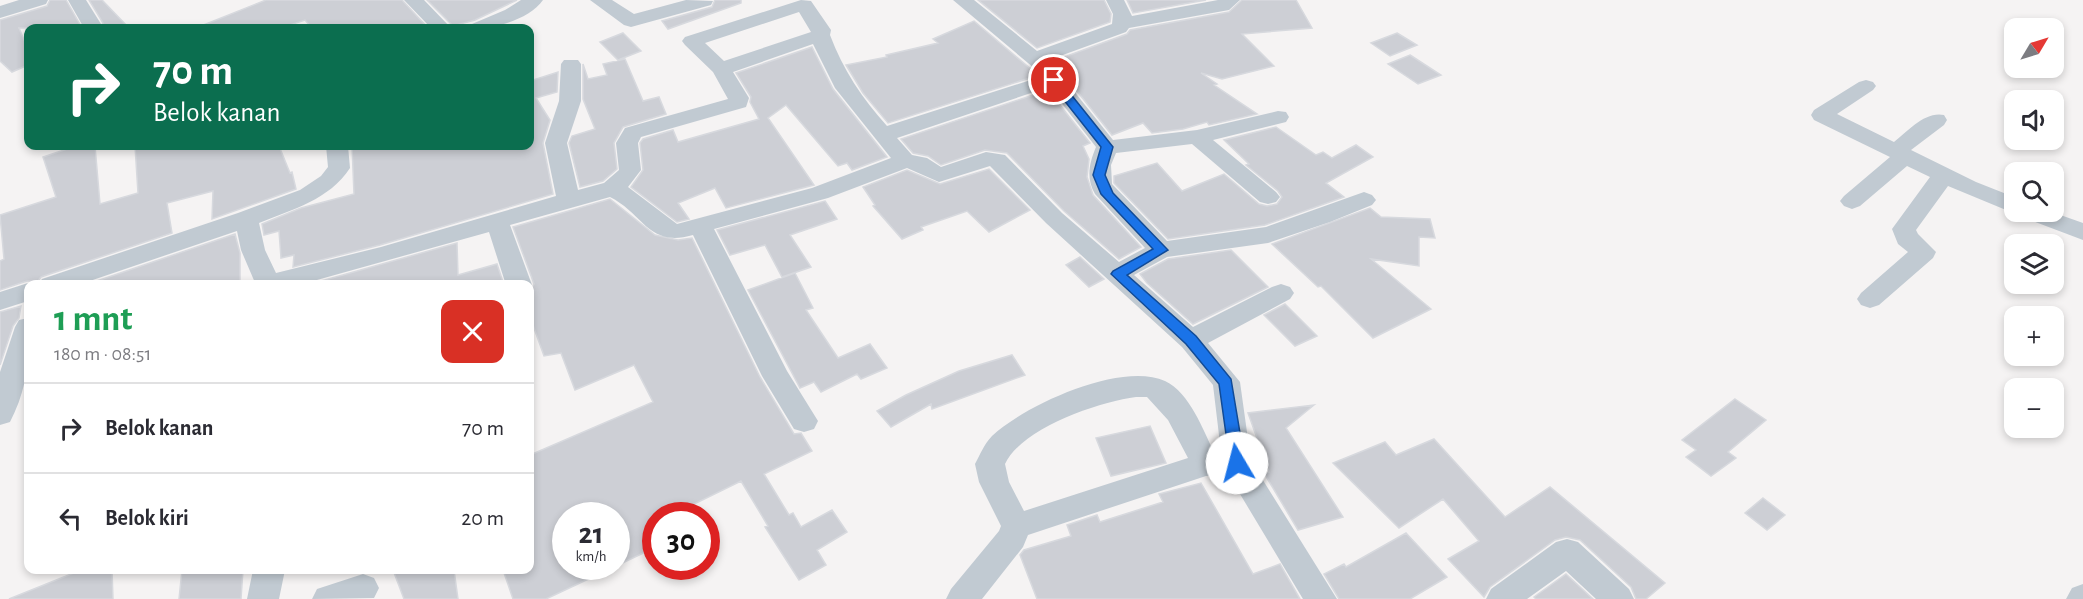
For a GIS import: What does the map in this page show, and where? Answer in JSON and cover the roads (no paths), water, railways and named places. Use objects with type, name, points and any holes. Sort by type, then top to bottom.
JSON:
[{"type":"street","points":[[0,12],[39,0]]},
{"type":"street","points":[[77,0],[91,24]]},
{"type":"street","points":[[413,0],[437,24]]},
{"type":"street","points":[[488,24],[512,14],[534,0]]},
{"type":"street","points":[[599,0],[632,21],[704,1]]},
{"type":"street","points":[[962,0],[1034,59],[1054,80],[1107,147]]},
{"type":"street","points":[[1034,59],[1119,28],[1124,17],[1115,0]]},
{"type":"street","points":[[1123,23],[1222,6],[1231,0]]},
{"type":"street","points":[[610,190],[630,174],[632,166],[627,143],[633,133],[739,103],[739,98],[721,69],[692,41],[803,2],[821,30],[820,35],[835,71],[851,100],[905,161]]},
{"type":"street","points":[[721,69],[820,35]]},
{"type":"street","points":[[568,199],[556,143],[570,101],[571,64]]},
{"type":"street","points":[[883,135],[1054,80]]},
{"type":"street","points":[[1866,86],[1822,115],[1944,175],[2004,201]]},
{"type":"street","points":[[1107,147],[1197,137],[1278,117]]},
{"type":"street","points":[[1852,201],[1936,120]]},
{"type":"street","points":[[1197,137],[1268,196]]},
{"type":"street","points":[[1107,147],[1100,165],[1101,184],[1107,194],[1161,250]]},
{"type":"street","points":[[66,280],[246,219],[308,195],[329,181],[339,168],[337,150]]},
{"type":"street","points":[[285,280],[393,253],[568,199],[610,190],[620,192],[666,231],[676,232],[820,193],[905,161],[920,163],[939,175],[986,159],[997,160],[1054,218],[1191,340],[1226,382],[1237,463],[1289,551],[1321,599]]},
{"type":"street","points":[[1870,299],[1924,252],[1907,238],[1904,228],[1944,175]]},
{"type":"street","points":[[1117,274],[1161,250],[1268,235],[1364,200]]},
{"type":"street","points":[[246,219],[253,250],[267,280]]},
{"type":"street","points":[[496,221],[517,280]]},
{"type":"street","points":[[2056,222],[2083,232]]},
{"type":"street","points":[[701,227],[776,376],[804,421]]},
{"type":"street","points":[[0,301],[24,293]]},
{"type":"street","points":[[1191,340],[1281,293]]},
{"type":"street","points":[[0,414],[24,339]]},
{"type":"street","points":[[962,599],[1012,538],[1016,526],[994,482],[990,464],[996,452],[1005,442],[1059,408],[1109,391],[1147,386],[1157,389],[1167,397],[1176,410],[1206,464]]},
{"type":"street","points":[[1016,526],[1206,464],[1237,463]]},
{"type":"street","points":[[1502,599],[1567,552],[1618,599]]},
{"type":"street","points":[[263,599],[268,574]]},
{"type":"street","points":[[328,599],[363,588]]}]
